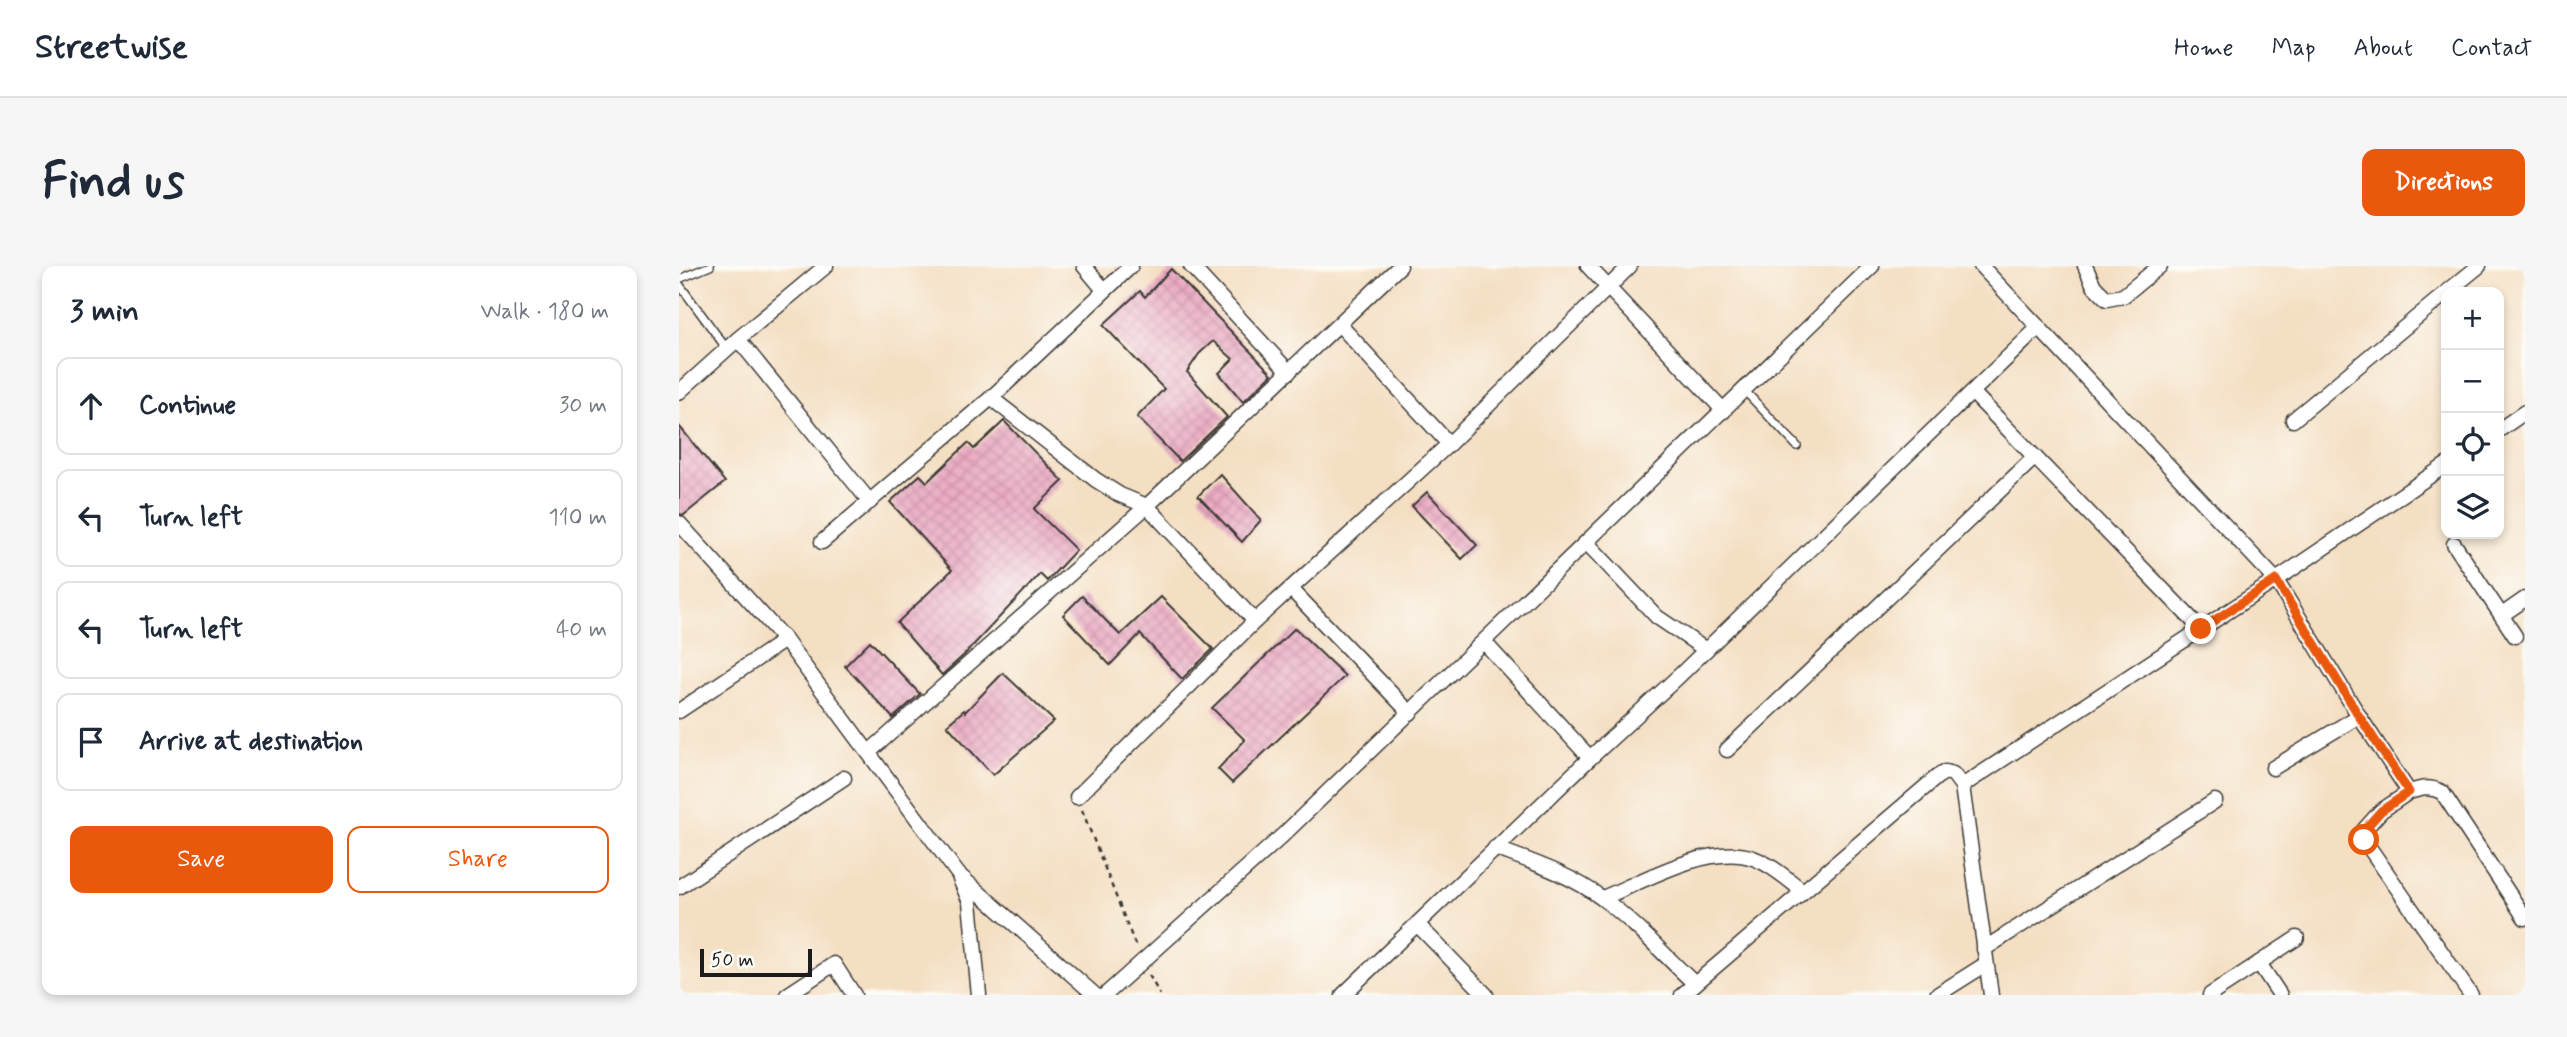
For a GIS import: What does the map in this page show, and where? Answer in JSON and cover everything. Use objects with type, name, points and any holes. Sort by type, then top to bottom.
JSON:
[{"type":"street","points":[[679,393],[826,266]]},
{"type":"street","points":[[1084,266],[1104,290]]},
{"type":"street","points":[[822,542],[991,398],[1131,266]]},
{"type":"street","points":[[1191,266],[1289,372]]},
{"type":"street","points":[[869,752],[1147,506],[1400,266]]},
{"type":"street","points":[[1588,266],[1724,411]]},
{"type":"street","points":[[1077,797],[1255,621],[1449,444],[1630,266]]},
{"type":"street","points":[[1105,995],[1282,836],[1873,266]]},
{"type":"street","points":[[1981,266],[2276,580],[2409,792]]},
{"type":"street","points":[[2085,266],[2101,295],[2107,299],[2115,299],[2123,296],[2160,266]]},
{"type":"street","points":[[2454,287],[2479,266]]},
{"type":"street","points":[[2293,420],[2441,298]]},
{"type":"street","points":[[1339,324],[1449,444]]},
{"type":"street","points":[[1343,995],[1706,650],[2039,327]]},
{"type":"street","points":[[733,344],[870,502]]},
{"type":"street","points":[[1972,393],[2201,629]]},
{"type":"street","points":[[991,398],[1096,480],[1120,495],[1147,506],[1255,621]]},
{"type":"street","points":[[2504,427],[2525,412]]},
{"type":"street","points":[[1727,750],[2035,457]]},
{"type":"street","points":[[1962,786],[2441,468]]},
{"type":"street","points":[[679,523],[785,640],[958,874],[1095,995]]},
{"type":"street","points":[[1587,543],[1657,617],[1706,650]]},
{"type":"street","points":[[2454,544],[2515,636]]},
{"type":"street","points":[[1291,589],[1410,713]]},
{"type":"street","points":[[2502,615],[2525,599]]},
{"type":"street","points":[[679,711],[785,640]]},
{"type":"street","points":[[1484,642],[1590,758]]},
{"type":"street","points":[[2273,768],[2359,716]]},
{"type":"street","points":[[1682,995],[1945,772],[1953,774],[1962,786],[1991,995]]},
{"type":"street","points":[[679,887],[844,778]]},
{"type":"street","points":[[2470,995],[2364,840],[2364,830],[2370,822],[2409,792],[2433,787],[2442,792],[2525,918]]},
{"type":"street","points":[[1937,995],[1985,957],[2215,801]]},
{"type":"street","points":[[1496,848],[1536,863],[1603,898],[1695,984]]},
{"type":"street","points":[[1603,898],[1672,867],[1705,858],[1732,855],[1752,858],[1773,868],[1803,891]]},
{"type":"street","points":[[958,874],[969,902],[979,995]]},
{"type":"street","points":[[1417,923],[1486,995]]},
{"type":"street","points":[[2210,995],[2297,938]]},
{"type":"street","points":[[2259,962],[2280,995]]},
{"type":"street","points":[[786,995],[834,964],[854,995]]},
{"type":"lane","points":[[710,266],[679,282],[733,344]]},
{"type":"lane","points":[[1745,391],[1797,446]]},
{"type":"path","points":[[1077,797],[1142,963],[1160,995]]},
{"type":"building","points":[[1171,269],[1272,374],[1243,402],[1219,373],[1233,359],[1213,341],[1199,354],[1187,372],[1227,417],[1180,461],[1137,417],[1164,389],[1103,325],[1140,291],[1145,297]]},
{"type":"building","points":[[1004,421],[1063,481],[1034,509],[1076,550],[1047,581],[1040,574],[942,675],[897,623],[952,570],[890,502],[920,475],[927,482],[968,443],[974,449]]},
{"type":"building","points":[[679,426],[725,482],[684,515],[679,514]]},
{"type":"building","points":[[1220,474],[1261,520],[1242,542],[1198,496]]},
{"type":"building","points":[[1427,492],[1477,545],[1462,559],[1412,506]]},
{"type":"building","points":[[1082,596],[1120,635],[1161,597],[1213,649],[1182,679],[1140,634],[1110,665],[1063,615]]},
{"type":"building","points":[[1295,628],[1345,676],[1232,783],[1218,769],[1245,740],[1212,708]]},
{"type":"building","points":[[870,641],[920,694],[893,718],[845,666]]},
{"type":"building","points":[[1003,673],[1054,721],[993,775],[947,725],[964,710],[965,712]]},
{"type":"route","points":[[2201,629],[2276,580],[2409,792],[2370,822],[2364,830],[2364,840]]}]
